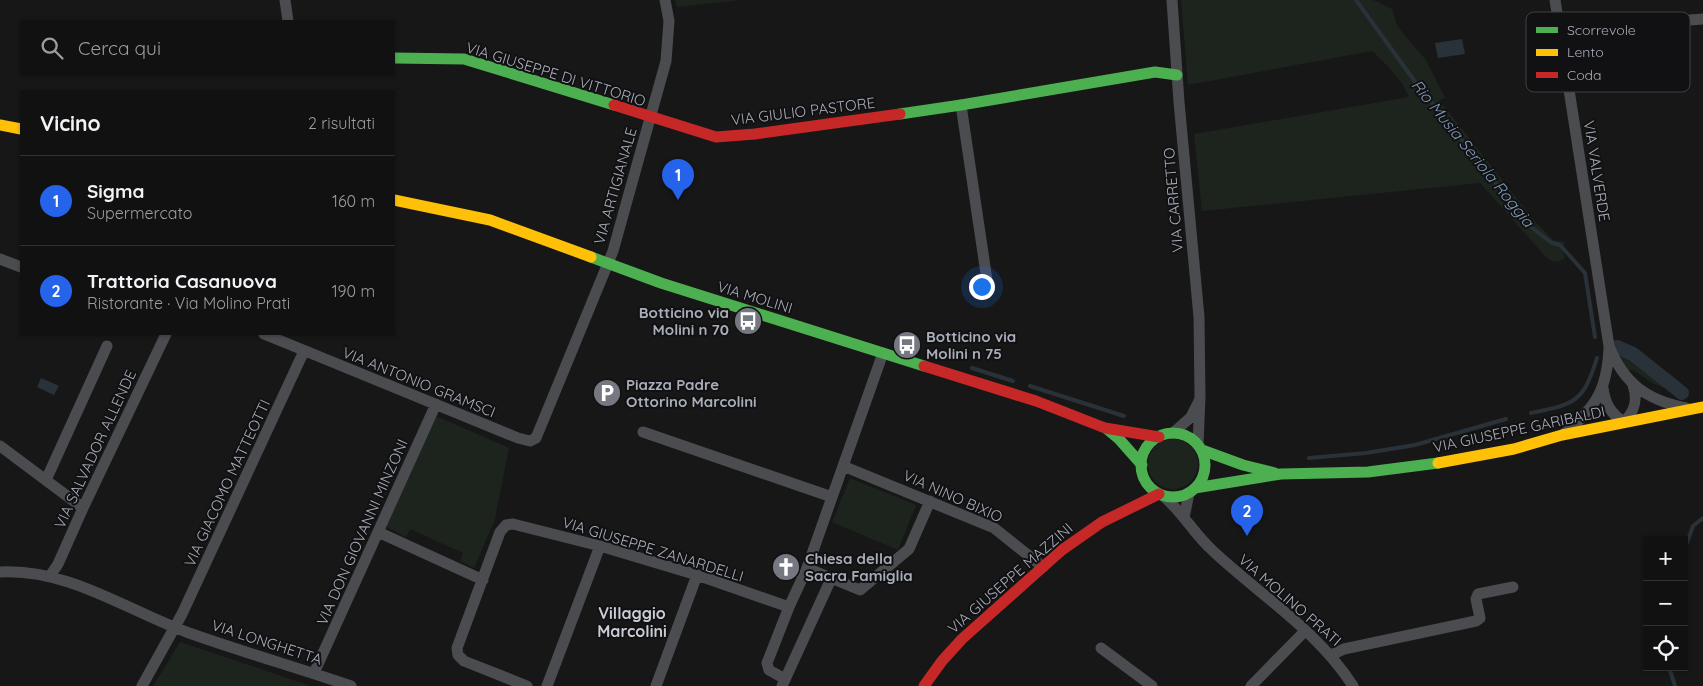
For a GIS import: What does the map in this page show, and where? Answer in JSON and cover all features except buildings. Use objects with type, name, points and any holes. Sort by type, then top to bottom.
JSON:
[{"type":"street","points":[[284,0],[288,20]]},
{"type":"street","name":"VIA ARTIGIANALE","points":[[536,438],[613,251],[666,61],[669,21],[665,0]]},
{"type":"street","name":"VIA CARRETTO","points":[[1172,0],[1199,317],[1200,448]]},
{"type":"street","points":[[1690,21],[1703,20]]},
{"type":"street","name":"VIA GIUSEPPE DI VITTORIO","points":[[395,58],[464,59],[650,118]]},
{"type":"street","name":"VIA GIULIO PASTORE","points":[[650,118],[716,137],[755,134],[961,105],[1155,72],[1177,75]]},
{"type":"street","name":"VIA VALVERDE","points":[[1562,435],[1585,414],[1603,388],[1609,346],[1570,92]]},
{"type":"street","points":[[961,105],[987,280]]},
{"type":"street","points":[[0,125],[20,129]]},
{"type":"street","name":"VIA MOLINI","points":[[395,200],[490,220],[661,283],[1036,401],[1105,428],[1159,437]]},
{"type":"street","points":[[0,259],[20,266]]},
{"type":"street","name":"VIA SALVADOR ALLENDE","points":[[50,576],[58,564],[166,335]]},
{"type":"street","name":"VIA ANTONIO GRAMSCI","points":[[266,335],[518,438],[530,441],[536,438]]},
{"type":"street","points":[[46,480],[107,346]]},
{"type":"street","name":"VIA VALVERDE","points":[[1609,346],[1619,367],[1633,385],[1660,401],[1690,409]]},
{"type":"street","name":"VIA GIACOMO MATTEOTTI","points":[[174,626],[182,614],[304,352]]},
{"type":"street","points":[[831,579],[784,683],[769,670],[767,663],[807,568],[883,353]]},
{"type":"street","points":[[1624,422],[1634,410],[1636,393],[1633,385]]},
{"type":"street","name":"VIA VALVERDE","points":[[1603,388],[1611,412],[1624,422]]},
{"type":"street","name":"VIA CARRETTO","points":[[1173,433],[1191,418],[1200,397]]},
{"type":"street","name":"VIA DON GIOVANNI MINZONI","points":[[314,673],[436,404]]},
{"type":"street","name":"VIA GIUSEPPE GARIBALDI","points":[[1161,494],[1177,497],[1192,491],[1281,474],[1368,472],[1454,462],[1514,449],[1562,435],[1703,407]]},
{"type":"street","name":"VIA MOLINI","points":[[1105,428],[1119,439],[1142,469]]},
{"type":"street","points":[[643,432],[832,497]]},
{"type":"street","points":[[1129,508],[1139,486],[1144,452],[1153,440],[1173,433]]},
{"type":"street","name":"VIA GIUSEPPE GARIBALDI","points":[[1173,433],[1187,436],[1200,448],[1243,464],[1281,474]]},
{"type":"street","points":[[0,446],[83,508]]},
{"type":"street","points":[[1184,518],[1192,491],[1201,480],[1205,470],[1205,460],[1200,448]]},
{"type":"street","name":"VIA NINO BIXIO","points":[[843,466],[994,528],[1043,567]]},
{"type":"street","points":[[1142,469],[1146,481],[1161,494]]},
{"type":"street","name":"VIA GIUSEPPE MAZZINI","points":[[924,686],[941,661],[961,639],[1071,542],[1129,508],[1161,494]]},
{"type":"street","name":"VIA MOLINO PRATI","points":[[1161,494],[1175,505],[1195,534],[1331,655],[1353,686]]},
{"type":"street","points":[[807,568],[860,590],[909,549],[930,501]]},
{"type":"street","name":"VIA GIUSEPPE ZANARDELLI","points":[[483,580],[500,532],[506,525],[513,524],[600,546],[696,575],[789,607]]},
{"type":"street","points":[[378,532],[483,580],[457,648],[458,655],[464,661],[527,686]]},
{"type":"street","points":[[546,686],[600,546]]},
{"type":"street","name":"VIA LONGHETTA","points":[[0,572],[50,576],[80,586],[174,626],[351,686]]},
{"type":"street","points":[[656,686],[696,575]]},
{"type":"street","points":[[1331,655],[1344,649],[1476,621],[1480,618],[1476,599],[1478,594],[1513,587]]},
{"type":"street","points":[[142,686],[174,626]]},
{"type":"street","points":[[1251,686],[1305,631]]},
{"type":"street","points":[[1102,648],[1152,686]]},
{"type":"shaded area","points":[[675,0],[740,0],[677,7]]},
{"type":"shaded area","points":[[1181,0],[1373,0],[1392,9],[1397,25],[1426,60],[1445,98],[1439,100],[1532,218],[1553,240],[1565,242],[1562,250],[1565,258],[1558,262],[1552,261],[1545,256],[1480,183],[1202,211],[1194,134],[1409,97],[1398,78],[1372,51],[1188,85]]},
{"type":"shaded area","points":[[1462,39],[1465,54],[1438,58],[1435,43]]},
{"type":"shaded area","points":[[1616,350],[1633,358],[1677,393],[1652,383],[1633,370],[1627,371]]},
{"type":"shaded area","points":[[41,378],[59,386],[54,395],[37,387]]},
{"type":"shaded area","points":[[436,416],[509,448],[495,519],[474,568],[460,561],[463,553],[410,529],[406,537],[385,526]]},
{"type":"shaded area","points":[[1173,439],[1183,441],[1191,446],[1196,454],[1198,464],[1196,474],[1191,482],[1183,487],[1173,489],[1163,487],[1155,482],[1150,474],[1148,464],[1150,454],[1155,446],[1163,441]]},
{"type":"shaded area","points":[[850,478],[916,505],[898,550],[832,522]]},
{"type":"shaded area","points":[[180,642],[311,686],[153,686]]},
{"type":"waterway","name":"Rio Musia Seriola Roggia","points":[[1356,0],[1416,83],[1531,227],[1552,243],[1560,245],[1585,273],[1595,337]]},
{"type":"waterway","points":[[1617,347],[1633,354],[1682,393]]},
{"type":"waterway","points":[[1531,413],[1568,404],[1575,399],[1582,393],[1587,384],[1597,358]]},
{"type":"waterway","points":[[972,368],[1013,381]]},
{"type":"waterway","points":[[1030,386],[1124,416]]},
{"type":"waterway","points":[[1309,458],[1366,453],[1415,445],[1506,419]]},
{"type":"waterway","points":[[1688,540],[1693,526],[1703,518]]},
{"type":"waterway","points":[[1670,671],[1675,686]]},
{"type":"traffic: fast","points":[[395,58],[464,59],[614,105]]},
{"type":"traffic: fast","points":[[900,114],[1155,72],[1177,75]]},
{"type":"traffic: fast","points":[[591,257],[661,283],[924,366]]},
{"type":"traffic: fast","points":[[1107,429],[1119,439],[1142,465]]},
{"type":"traffic: fast","points":[[1173,433],[1191,439],[1199,447],[1205,465],[1199,483],[1191,491],[1173,497],[1155,491],[1147,483],[1141,465],[1147,447],[1155,439],[1173,433]]},
{"type":"traffic: fast","points":[[1202,450],[1243,465],[1275,473]]},
{"type":"traffic: fast","points":[[1195,488],[1281,474],[1368,472],[1438,463]]},
{"type":"traffic: slow","points":[[0,125],[20,129]]},
{"type":"traffic: slow","points":[[395,200],[490,220],[591,257]]},
{"type":"traffic: slow","points":[[1438,463],[1514,449],[1562,435],[1703,407]]},
{"type":"traffic: jam","points":[[614,105],[716,137],[755,134],[900,114]]},
{"type":"traffic: jam","points":[[924,366],[1036,401],[1105,428],[1159,437]]},
{"type":"traffic: jam","points":[[924,686],[942,661],[962,639],[1062,550],[1102,522],[1159,494]]},
{"type":"place","name":"Sigma","points":[[678,200]]},
{"type":"place","name":"Botticino via Molini n 70","points":[[748,321]]},
{"type":"place","name":"Botticino via Molini n 75","points":[[907,345]]},
{"type":"place","name":"Piazza Padre Ottorino Marcolini","points":[[607,393]]},
{"type":"place","name":"Trattoria Casanuova","points":[[1247,536]]},
{"type":"place","name":"Chiesa della Sacra Famiglia","points":[[786,567]]},
{"type":"district","name":"Villaggio Marcolini","points":[[632,622]]}]
